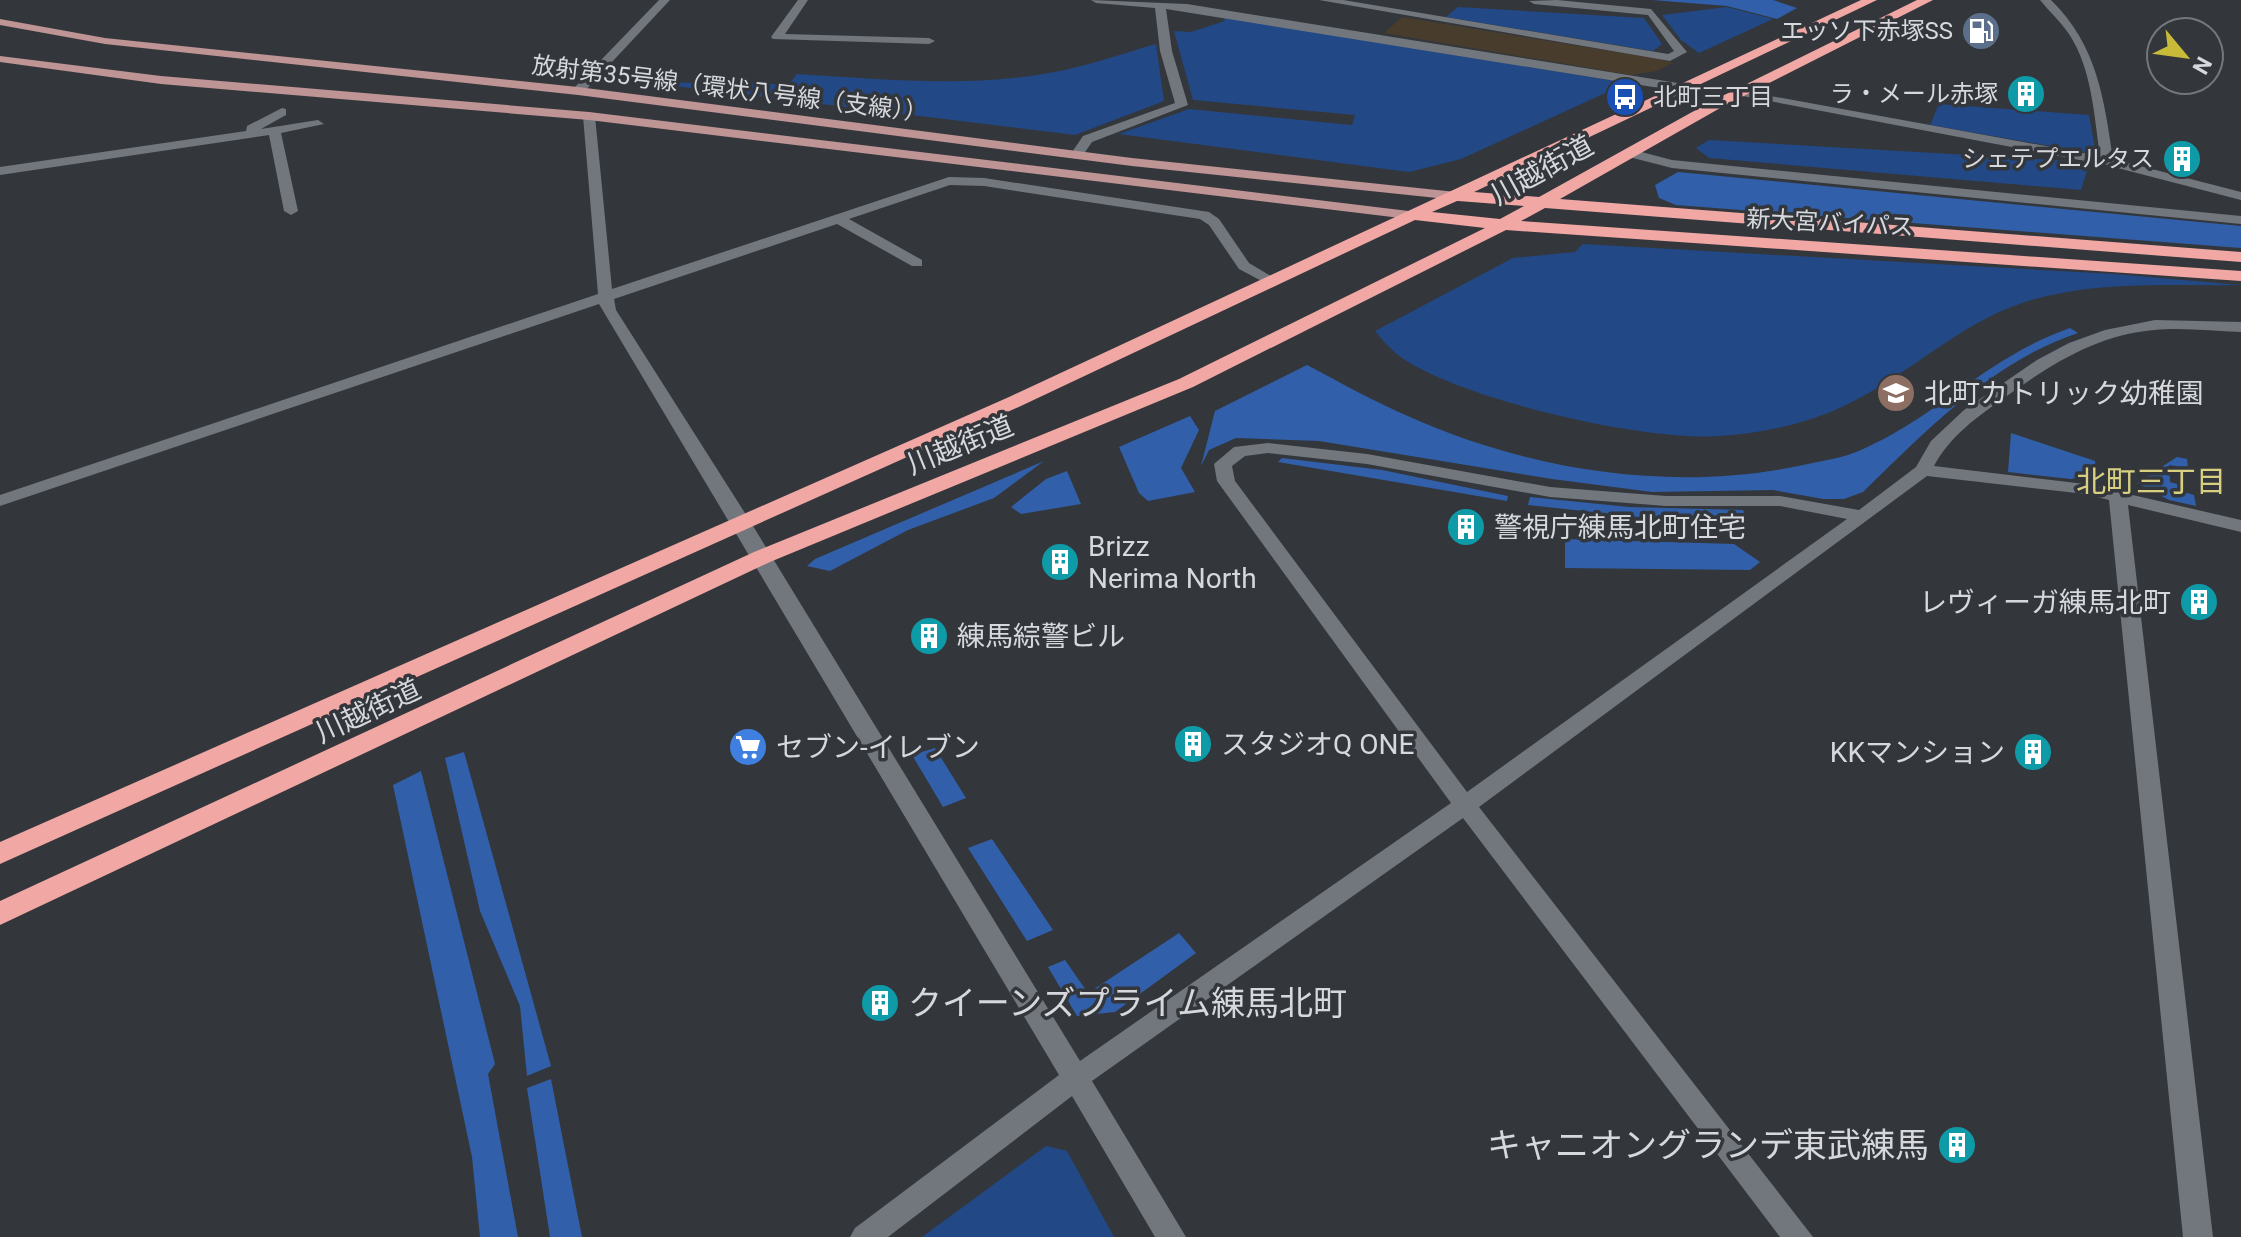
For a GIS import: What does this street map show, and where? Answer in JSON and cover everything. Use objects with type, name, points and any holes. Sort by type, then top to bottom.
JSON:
[{"type":"highway","name":"川越街道","points":[[0,854],[1016,401],[1417,216],[1871,0]]},
{"type":"highway","name":"川越街道","points":[[0,914],[762,557],[1186,383],[1505,223],[1738,94],[1927,0]]},
{"type":"highway","name":"新大宮バイパス","points":[[1456,196],[2241,257]]},
{"type":"highway","name":"新大宮バイパス","points":[[1417,216],[1584,233],[2241,276]]},
{"type":"main road","name":"放射第35号線（環状八号線（支線））","points":[[0,22],[105,41],[578,91],[1076,155],[1456,196]]},
{"type":"main road","name":"放射第35号線（環状八号線（支線））","points":[[0,59],[161,80],[589,116],[1417,216]]},
{"type":"street","points":[[578,91],[665,0]]},
{"type":"street","points":[[803,0],[777,37],[929,41]]},
{"type":"street","points":[[1096,0],[1192,3],[1684,88]]},
{"type":"street","points":[[1324,0],[1670,58],[1681,52],[1651,12],[1534,1]]},
{"type":"street","points":[[2045,0],[2081,38],[2094,69],[2107,161]]},
{"type":"street","points":[[1076,155],[1087,139],[1182,105],[1166,51],[1160,4]]},
{"type":"street","points":[[1738,94],[2107,161],[2241,196]]},
{"type":"street","points":[[221,139],[253,129],[282,112]]},
{"type":"street","points":[[589,116],[599,249],[608,310],[741,521],[1171,1237]]},
{"type":"street","points":[[0,171],[318,124]]},
{"type":"street","points":[[274,131],[291,211]]},
{"type":"street","points":[[1630,153],[1672,164],[2241,220]]},
{"type":"street","points":[[0,501],[928,187],[967,181],[1204,215],[1214,222],[1244,266],[1274,282]]},
{"type":"street","points":[[837,218],[917,263]]},
{"type":"street","points":[[865,1237],[1074,1079],[1465,805],[1863,516],[1923,470],[1937,445],[1970,414],[2043,363],[2075,346],[2111,333],[2155,325],[2241,327]]},
{"type":"street","points":[[1798,1237],[1465,805],[1226,481],[1223,464],[1240,451],[1268,448],[1367,459],[1550,492],[1666,501],[1780,501],[1863,516]]},
{"type":"street","points":[[1923,470],[2085,489],[2241,526]]},
{"type":"street","points":[[2118,497],[2198,1237]]},
{"type":"shaded area","points":[[1652,0],[1773,0],[1797,8],[1777,19],[1727,6]]},
{"type":"shaded area","points":[[1458,7],[1644,18],[1662,44],[1653,51],[1446,17]]},
{"type":"shaded area","points":[[1727,7],[1773,19],[1699,53],[1681,40],[1662,15]]},
{"type":"shaded area","points":[[1223,16],[1627,83],[1461,159],[1409,172],[1119,134],[1189,109],[1352,125],[1355,115],[1193,100],[1174,31],[1191,32],[1225,21]]},
{"type":"shaded area","points":[[1402,17],[1673,63],[1657,71],[1631,75],[1384,33]]},
{"type":"shaded area","points":[[1156,44],[1164,101],[1075,135],[642,82],[789,84],[797,74],[923,81],[1018,78],[1089,64]]},
{"type":"shaded area","points":[[1939,104],[2089,115],[2096,154],[1930,125]]},
{"type":"shaded area","points":[[1709,140],[2090,162],[2081,190],[1709,158],[1696,148]]},
{"type":"shaded area","points":[[1678,172],[2241,226],[2241,248],[1676,205],[1659,198],[1655,185]]},
{"type":"shaded area","points":[[1583,244],[2113,274],[2241,285],[2105,287],[2025,302],[1977,323],[1866,395],[1842,407],[1782,427],[1720,436],[1647,432],[1512,403],[1434,375],[1401,357],[1375,331],[1513,258],[1575,252]]},
{"type":"shaded area","points":[[2070,328],[2078,333],[2047,345],[1989,380],[1936,422],[1863,492],[1844,499],[1823,499],[1773,490],[1652,492],[1319,441],[1236,438],[1209,450],[1201,466],[1215,411],[1307,365],[1410,417],[1504,451],[1604,472],[1704,477],[1754,473],[1832,459],[1861,450],[1915,421],[2013,355]]},
{"type":"shaded area","points":[[1190,416],[1199,430],[1181,468],[1195,492],[1148,501],[1139,493],[1119,447]]},
{"type":"shaded area","points":[[2011,433],[2095,461],[2096,473],[2071,479],[2008,472]]},
{"type":"shaded area","points":[[2177,457],[2187,459],[2188,468],[2169,465],[2170,482],[2183,486],[2184,492],[2194,495],[2196,506],[2169,500],[2137,483]]},
{"type":"shaded area","points":[[1282,458],[1382,470],[1508,496],[1507,501],[1278,462]]},
{"type":"shaded area","points":[[1044,461],[994,498],[908,530],[830,571],[807,566],[815,559]]},
{"type":"shaded area","points":[[1067,471],[1081,504],[1021,514],[1011,507],[1046,479]]},
{"type":"shaded area","points":[[1530,497],[1629,507],[1743,510],[1747,518],[1639,517],[1528,505]]},
{"type":"shaded area","points":[[1565,539],[1734,544],[1760,562],[1750,570],[1565,568]]},
{"type":"shaded area","points":[[935,748],[966,798],[943,807],[912,755]]},
{"type":"shaded area","points":[[464,752],[551,1066],[527,1076],[520,1006],[480,911],[445,758]]},
{"type":"shaded area","points":[[421,771],[495,1064],[488,1074],[518,1237],[480,1237],[472,1157],[393,785]]},
{"type":"shaded area","points":[[992,839],[1053,930],[1027,941],[968,848]]},
{"type":"shaded area","points":[[1179,933],[1196,953],[1115,1012],[1077,1016],[1048,967],[1065,960],[1088,993]]},
{"type":"shaded area","points":[[551,1079],[582,1237],[550,1237],[527,1088]]},
{"type":"shaded area","points":[[1046,1146],[1067,1151],[1114,1237],[922,1237]]},
{"type":"place","name":"エッソ下赤塚SS","points":[[1981,31]]},
{"type":"place","name":"ラ・メール赤塚","points":[[2026,94]]},
{"type":"place","name":"北町三丁目","points":[[1625,97]]},
{"type":"place","name":"シェテプエルタス","points":[[2182,159]]},
{"type":"place","name":"北町カトリック幼稚園","points":[[1896,393]]},
{"type":"place","name":"警視庁練馬北町住宅","points":[[1466,527]]},
{"type":"place","name":"Brizz Nerima North","points":[[1060,562]]},
{"type":"place","name":"レヴィーガ練馬北町","points":[[2199,602]]},
{"type":"place","name":"練馬綜警ビル","points":[[929,636]]},
{"type":"place","name":"スタジオQ ONE","points":[[1193,744]]},
{"type":"place","name":"セブン-イレブン","points":[[748,747]]},
{"type":"place","name":"KKマンション","points":[[2033,752]]},
{"type":"place","name":"クイーンズプライム練馬北町","points":[[880,1003]]},
{"type":"place","name":"キャニオングランデ東武練馬","points":[[1957,1145]]},
{"type":"district","name":"北町三丁目","points":[[2151,481]]}]
